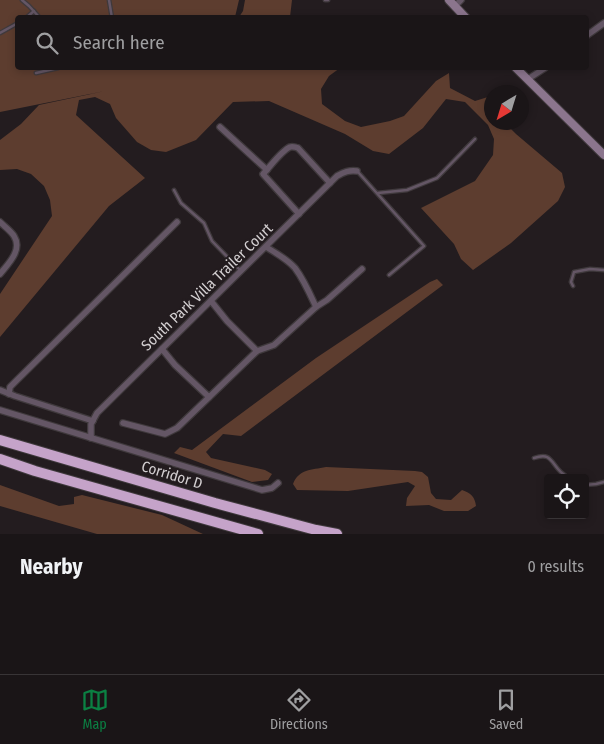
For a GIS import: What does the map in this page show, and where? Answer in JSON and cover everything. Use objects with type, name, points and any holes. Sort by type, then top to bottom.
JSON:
[{"type":"highway","name":"Corridor D","points":[[0,440],[215,503],[337,534]]},
{"type":"highway","points":[[0,459],[35,471],[258,534]]},
{"type":"main road","points":[[452,3],[463,15]]},
{"type":"main road","points":[[518,70],[604,155]]},
{"type":"street","points":[[452,3],[461,0]]},
{"type":"street","points":[[589,34],[604,23]]},
{"type":"street","points":[[528,79],[542,70]]},
{"type":"street","points":[[220,127],[267,170]]},
{"type":"street","points":[[299,214],[263,174],[280,155],[289,147],[298,148],[330,183]]},
{"type":"street","name":"South Park Villa Trailer Court","points":[[93,421],[97,413],[337,176],[345,171],[357,171]]},
{"type":"street","points":[[0,222],[15,236],[17,245],[16,253],[0,274]]},
{"type":"street","points":[[9,394],[10,387],[177,222]]},
{"type":"street","points":[[266,247],[284,258],[295,268],[316,307]]},
{"type":"street","points":[[123,423],[165,434],[177,428],[257,352],[274,345],[362,269]]},
{"type":"street","points":[[211,301],[227,321],[257,352]]},
{"type":"street","points":[[162,349],[175,365],[210,397]]},
{"type":"street","points":[[0,390],[93,421],[91,424],[91,438]]},
{"type":"street","points":[[0,410],[262,490],[272,488],[278,483]]},
{"type":"lane","points":[[22,0],[37,15]]},
{"type":"lane","points":[[109,0],[112,15]]},
{"type":"lane","points":[[29,15],[34,11]]},
{"type":"lane","points":[[0,33],[15,25]]},
{"type":"lane","points":[[36,73],[49,70]]},
{"type":"lane","points":[[378,193],[407,190],[437,178],[475,139]]},
{"type":"lane","points":[[357,171],[424,246],[389,275]]},
{"type":"lane","points":[[174,190],[181,203],[204,223],[212,241],[241,271]]},
{"type":"lane","points":[[573,286],[571,282],[574,272],[590,268],[604,270]]},
{"type":"lane","points":[[534,458],[541,456],[552,459],[563,474]]},
{"type":"lane","points":[[589,485],[604,482]]},
{"type":"shaded area","points":[[0,0],[239,0],[235,15],[15,15],[15,70],[337,70],[329,76],[321,89],[322,104],[345,121],[361,127],[404,116],[436,81],[449,73],[450,88],[475,101],[484,98],[484,121],[465,102],[446,99],[423,128],[389,154],[373,151],[345,134],[269,101],[233,102],[196,140],[166,152],[151,150],[137,142],[116,118],[110,104],[95,97],[79,100],[76,115],[145,178],[109,206],[0,337],[0,294],[52,216],[50,200],[44,186],[31,174],[17,169],[0,170],[0,140],[21,124],[39,105],[105,91],[0,112]]},
{"type":"shaded area","points":[[245,0],[292,0],[290,15],[240,15]]},
{"type":"shaded area","points":[[490,130],[512,130],[562,173],[565,187],[558,201],[511,243],[473,270],[461,259],[454,244],[421,208],[475,181],[493,155],[494,139]]},
{"type":"shaded area","points":[[437,279],[443,285],[241,436],[223,434],[206,452],[211,458],[265,470],[272,474],[268,480],[252,482],[174,453],[180,447],[192,450],[316,358]]},
{"type":"shaded area","points":[[326,467],[422,472],[428,477],[431,493],[436,499],[451,500],[462,490],[472,496],[476,506],[468,511],[444,511],[429,505],[406,506],[407,498],[415,486],[408,482],[348,491],[297,490],[293,484],[302,473]]},
{"type":"shaded area","points":[[0,485],[59,506],[74,504],[74,497],[82,495],[162,515],[203,534],[97,534],[0,506]]}]
